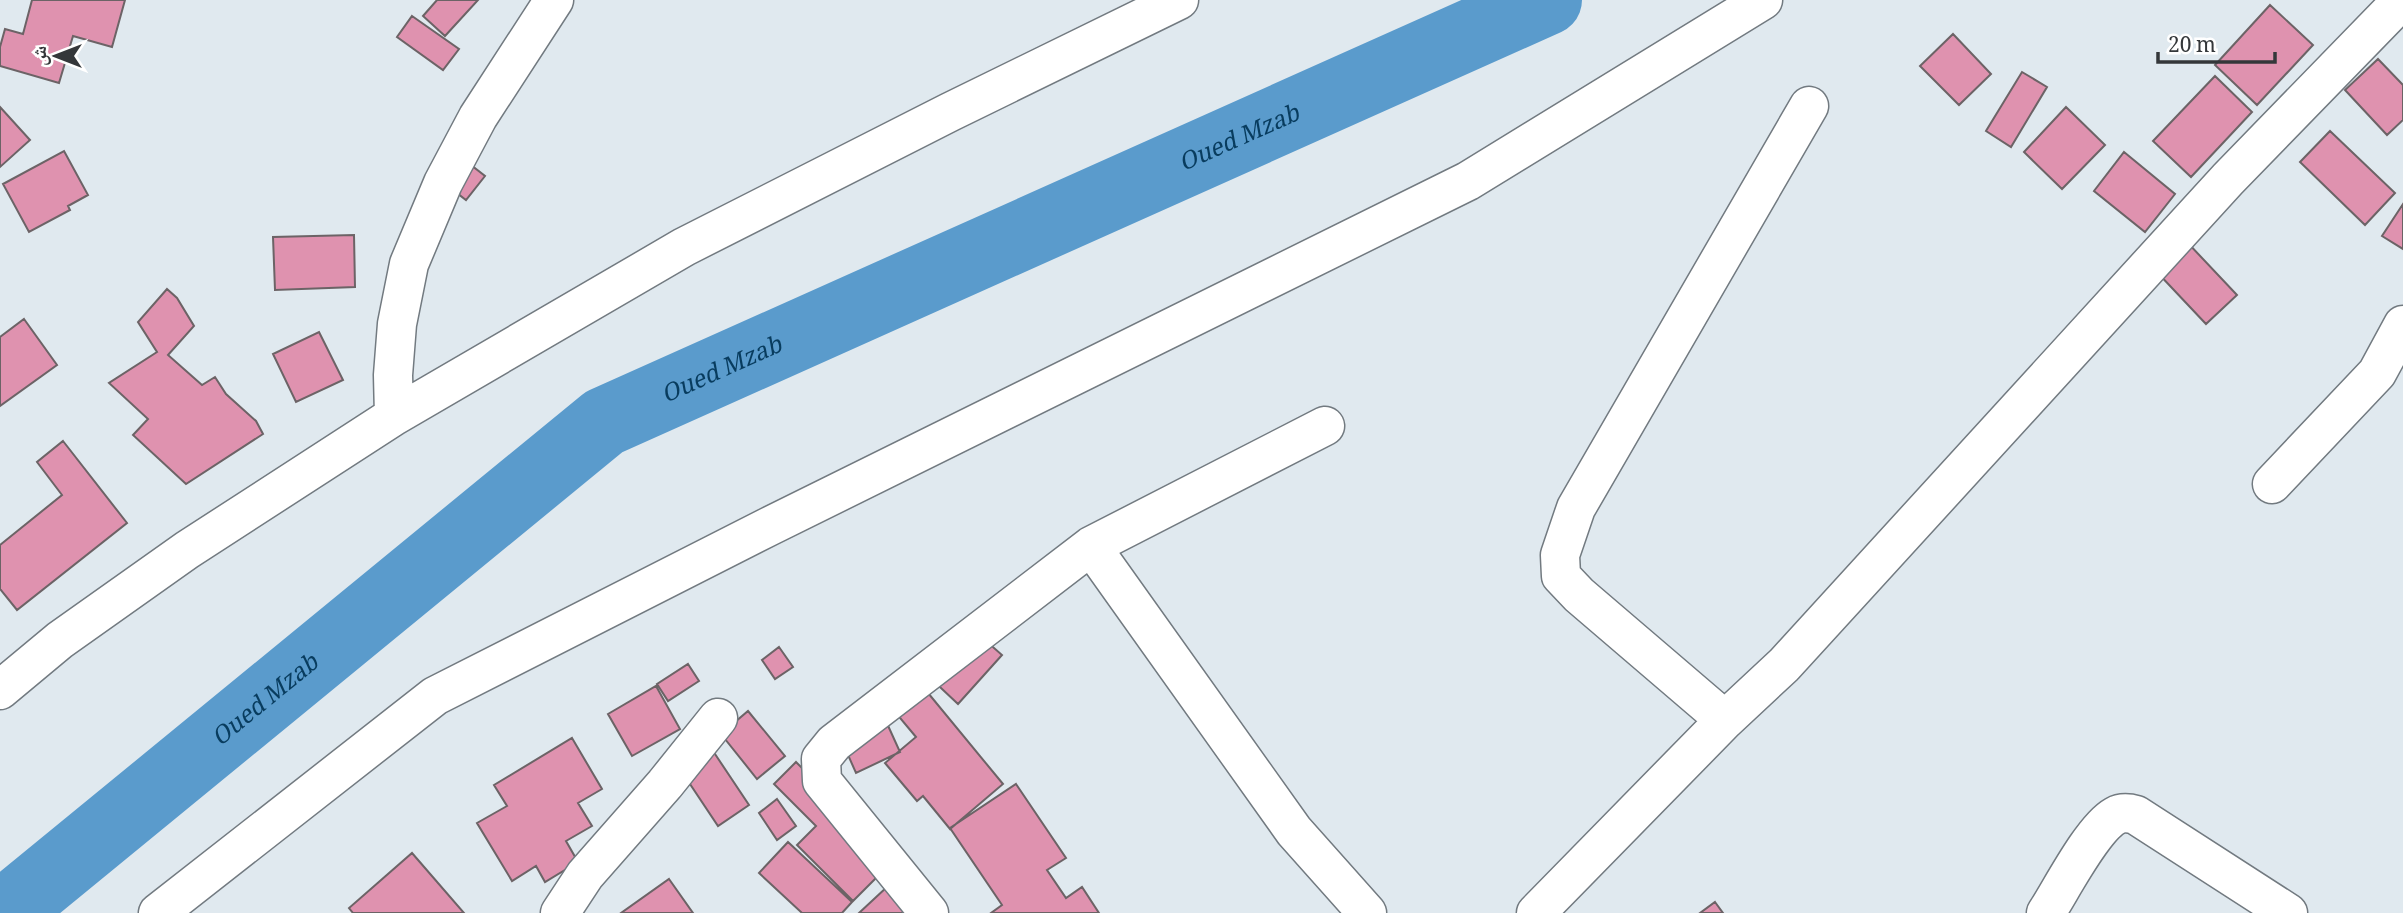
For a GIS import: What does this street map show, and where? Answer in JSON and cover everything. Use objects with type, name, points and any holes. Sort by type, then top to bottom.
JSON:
[{"type":"street","points":[[394,416],[393,374],[397,324],[408,264],[443,183],[478,117],[554,0]]},
{"type":"street","points":[[0,690],[60,640],[187,550],[394,416],[684,247],[1179,0]]},
{"type":"street","points":[[158,913],[435,696],[782,519],[1468,181],[1763,0]]},
{"type":"street","points":[[1536,913],[1725,720],[1784,665],[2228,179],[2402,0]]},
{"type":"street","points":[[1725,720],[1579,595],[1561,576],[1560,555],[1576,508],[1809,106]]},
{"type":"street","points":[[2272,484],[2377,373],[2403,325]]},
{"type":"street","points":[[929,913],[822,781],[821,759],[834,743],[1091,546],[1325,426]]},
{"type":"street","points":[[1091,546],[1294,831],[1367,913]]},
{"type":"street","points":[[560,913],[586,875],[666,784],[718,718]]},
{"type":"street","points":[[2046,913],[2095,836],[2116,816],[2127,813],[2136,815],[2288,913]]},
{"type":"building","points":[[32,0],[125,0],[112,47],[73,36],[59,83],[0,66],[0,47],[5,29],[23,34]]},
{"type":"building","points":[[437,0],[478,0],[445,36],[423,16]]},
{"type":"building","points":[[2270,5],[2313,45],[2257,105],[2215,65]]},
{"type":"building","points":[[412,16],[459,49],[443,70],[397,37]]},
{"type":"building","points":[[1953,34],[1991,74],[1959,105],[1920,66]]},
{"type":"building","points":[[2378,59],[2403,85],[2403,120],[2387,135],[2345,90]]},
{"type":"building","points":[[2022,72],[2047,87],[2011,147],[1986,131]]},
{"type":"building","points":[[2215,76],[2252,112],[2191,177],[2153,141]]},
{"type":"building","points":[[0,107],[30,140],[0,167]]},
{"type":"building","points":[[2066,107],[2105,145],[2062,189],[2024,152]]},
{"type":"building","points":[[2330,131],[2395,193],[2365,225],[2300,162]]},
{"type":"building","points":[[64,151],[88,195],[68,206],[70,210],[29,232],[3,184]]},
{"type":"building","points":[[453,151],[485,176],[466,200],[435,176]]},
{"type":"building","points":[[2124,152],[2175,194],[2145,232],[2094,191]]},
{"type":"building","points":[[2403,204],[2403,249],[2382,236]]},
{"type":"building","points":[[354,235],[355,287],[275,290],[273,237]]},
{"type":"building","points":[[2186,241],[2237,295],[2206,324],[2155,270]]},
{"type":"building","points":[[167,289],[177,298],[194,326],[168,355],[202,385],[215,377],[226,394],[256,421],[263,434],[186,484],[133,435],[148,419],[109,383],[157,352],[138,322]]},
{"type":"building","points":[[24,319],[57,365],[0,406],[0,337]]},
{"type":"building","points":[[319,332],[343,380],[296,402],[273,354]]},
{"type":"building","points":[[63,441],[127,523],[17,610],[0,589],[0,545],[62,495],[37,462]]},
{"type":"building","points":[[968,625],[1002,655],[958,704],[925,673]]},
{"type":"building","points":[[779,647],[793,667],[775,679],[762,660]]},
{"type":"building","points":[[688,664],[699,681],[668,701],[657,684]]},
{"type":"building","points":[[919,682],[1003,784],[950,829],[923,796],[917,801],[885,763],[916,737],[890,706]]},
{"type":"building","points":[[656,686],[680,729],[632,756],[608,714]]},
{"type":"building","points":[[748,711],[785,756],[757,779],[721,734]]},
{"type":"building","points":[[885,719],[900,752],[856,773],[841,739]]},
{"type":"building","points":[[572,738],[602,789],[578,803],[592,826],[566,841],[578,862],[545,882],[536,866],[512,881],[477,823],[507,806],[494,785]]},
{"type":"building","points":[[713,751],[749,805],[718,826],[682,772]]},
{"type":"building","points":[[796,762],[894,860],[853,901],[797,845],[816,826],[774,784]]},
{"type":"building","points":[[1016,784],[1066,858],[1047,870],[1066,898],[1082,887],[1099,913],[991,913],[1002,905],[950,828]]},
{"type":"building","points":[[777,799],[796,826],[777,840],[759,813]]},
{"type":"building","points":[[788,842],[852,902],[842,913],[802,913],[759,873]]},
{"type":"building","points":[[412,853],[464,913],[353,913],[349,908]]},
{"type":"building","points":[[902,873],[939,913],[859,913]]},
{"type":"building","points":[[669,879],[693,913],[621,913]]},
{"type":"building","points":[[1715,902],[1723,913],[1700,913]]},
{"type":"waterway","name":"Oued Mzab","points":[[5,913],[604,422],[1547,0]]}]
